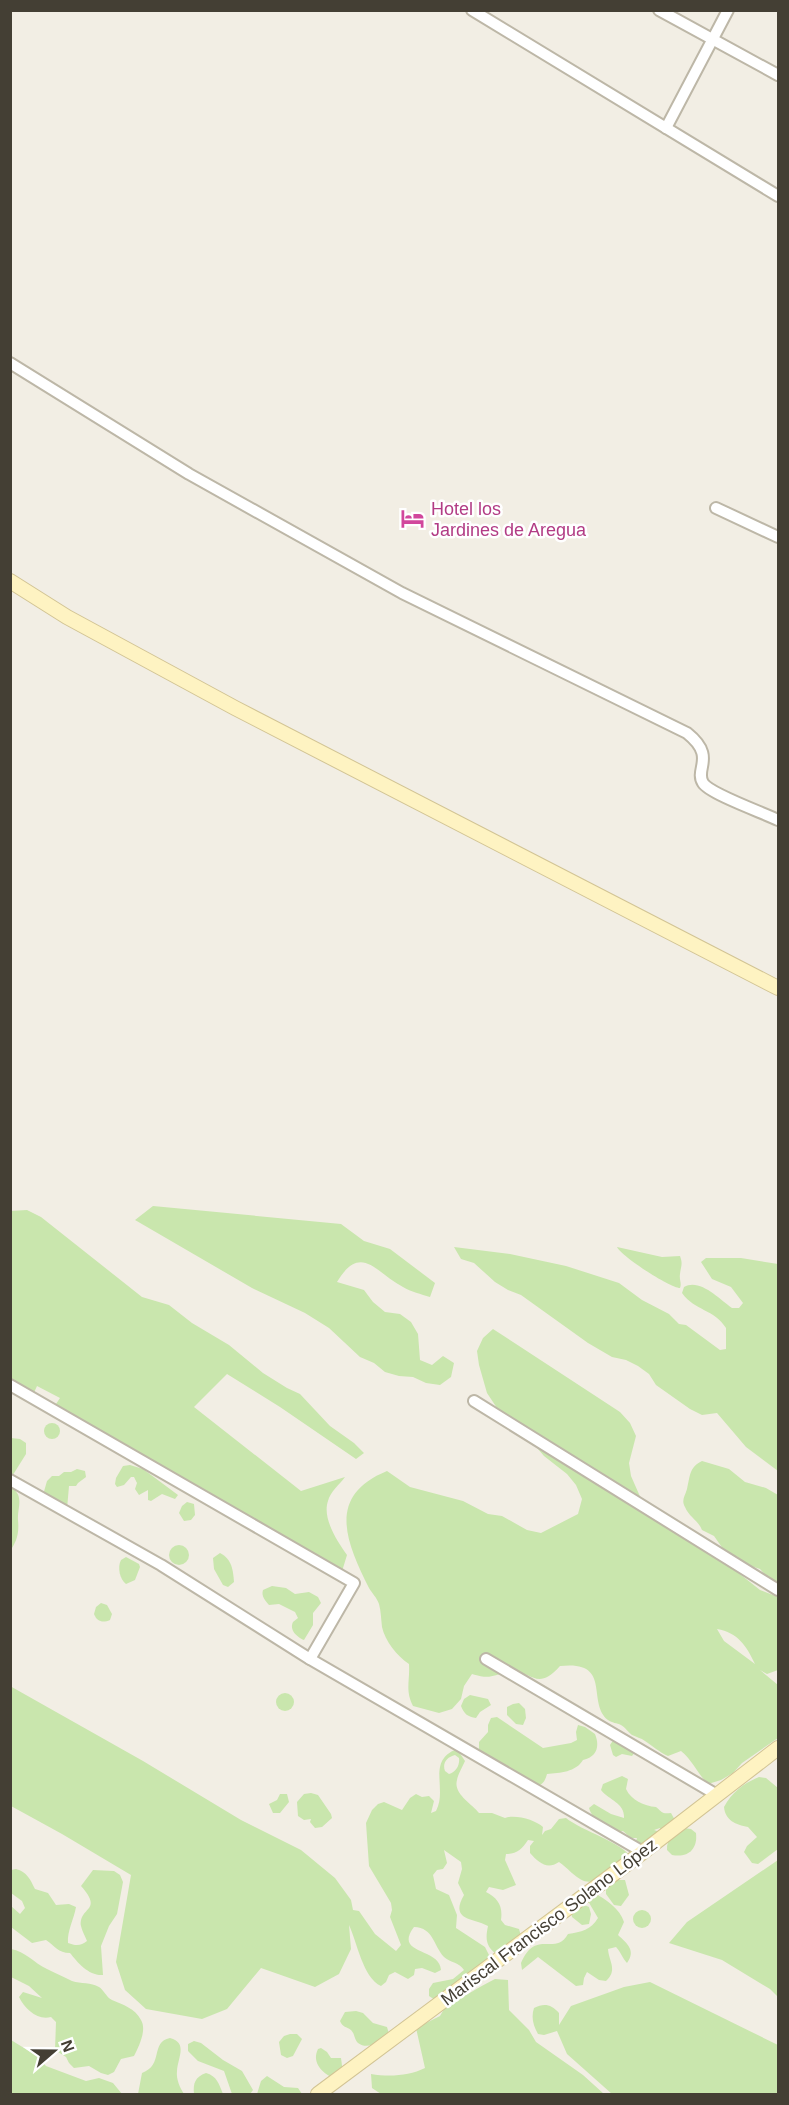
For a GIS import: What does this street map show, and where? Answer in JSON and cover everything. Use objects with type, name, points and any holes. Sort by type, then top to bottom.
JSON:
[{"type":"street","points":[[472,10],[778,196]]},
{"type":"street","points":[[659,10],[778,75]]},
{"type":"street","points":[[666,128],[728,10]]},
{"type":"street","points":[[10,363],[189,474],[402,593],[687,733],[704,754],[701,778],[707,787],[778,820]]},
{"type":"street","points":[[716,508],[778,537]]},
{"type":"street","points":[[10,581],[67,617],[235,708],[778,988]]},
{"type":"street","points":[[10,1385],[354,1583],[310,1659]]},
{"type":"street","points":[[474,1401],[778,1590]]},
{"type":"street","points":[[10,1480],[161,1565],[310,1659],[643,1852]]},
{"type":"street","points":[[486,1659],[717,1795]]},
{"type":"street","name":"Mariscal Francisco Solano López","points":[[318,2094],[643,1852],[778,1748]]},
{"type":"green space","points":[[153,1206],[341,1224],[364,1241],[390,1249],[435,1283],[430,1297],[406,1289],[369,1264],[361,1262],[346,1270],[337,1282],[364,1290],[385,1312],[400,1314],[411,1322],[418,1334],[420,1360],[432,1365],[443,1356],[454,1363],[451,1377],[440,1385],[385,1372],[374,1363],[360,1357],[329,1328],[305,1313],[252,1288],[135,1220]]},
{"type":"green space","points":[[27,1210],[41,1217],[142,1297],[169,1305],[192,1323],[229,1345],[263,1373],[300,1394],[330,1426],[364,1453],[356,1459],[227,1374],[194,1407],[301,1491],[345,1477],[331,1494],[327,1508],[331,1529],[347,1555],[343,1568],[344,1573],[54,1407],[60,1398],[37,1386],[32,1397],[11,1384],[10,1211]]},
{"type":"green space","points":[[454,1247],[510,1254],[566,1266],[619,1283],[642,1300],[669,1314],[679,1324],[686,1325],[720,1350],[726,1349],[726,1328],[716,1317],[687,1299],[682,1293],[684,1287],[696,1285],[703,1287],[732,1308],[739,1308],[743,1303],[731,1287],[712,1279],[701,1262],[706,1258],[741,1258],[778,1264],[778,1471],[746,1447],[717,1413],[702,1415],[690,1409],[656,1385],[649,1374],[638,1366],[612,1357],[588,1343],[521,1295],[495,1282],[474,1263],[461,1259]]},
{"type":"green space","points":[[617,1247],[662,1257],[680,1256],[682,1263],[680,1288],[646,1271]]},
{"type":"green space","points":[[493,1329],[620,1412],[630,1423],[636,1436],[629,1463],[631,1476],[642,1501],[697,1540],[760,1590],[778,1597],[778,1670],[767,1674],[760,1670],[778,1685],[778,1738],[721,1780],[708,1784],[681,1751],[668,1756],[632,1735],[621,1725],[608,1720],[602,1712],[593,1676],[587,1669],[576,1666],[560,1666],[552,1674],[539,1679],[517,1672],[488,1677],[472,1674],[464,1686],[461,1699],[452,1709],[439,1713],[413,1706],[408,1690],[409,1664],[386,1638],[379,1604],[361,1571],[349,1537],[346,1522],[348,1507],[355,1493],[368,1481],[387,1471],[410,1487],[463,1501],[488,1514],[502,1516],[527,1530],[541,1533],[578,1514],[582,1499],[576,1485],[567,1474],[544,1456],[526,1435],[503,1417],[487,1393],[477,1351],[483,1338]],"holes":[[[717,1629],[731,1633],[740,1641],[755,1664],[724,1641]]]},
{"type":"green space","points":[[52,1423],[58,1425],[60,1431],[58,1437],[52,1439],[46,1437],[44,1431],[46,1425]]},
{"type":"green space","points":[[11,1438],[20,1439],[26,1443],[26,1454],[11,1478]]},
{"type":"green space","points":[[702,1461],[729,1469],[745,1482],[766,1488],[778,1495],[778,1585],[760,1569],[742,1563],[738,1557],[726,1553],[714,1536],[702,1530],[687,1510],[683,1500],[691,1473]]},
{"type":"green space","points":[[130,1465],[143,1469],[178,1495],[175,1499],[162,1494],[151,1501],[148,1500],[148,1490],[139,1495],[135,1489],[137,1483],[134,1477],[131,1477],[124,1485],[117,1487],[116,1478],[123,1466]]},
{"type":"green space","points":[[77,1469],[85,1471],[86,1477],[76,1486],[69,1486],[67,1509],[43,1495],[47,1481],[52,1476],[59,1476],[64,1472]]},
{"type":"green space","points":[[11,1487],[19,1498],[18,1534],[12,1548]]},
{"type":"green space","points":[[187,1502],[194,1504],[195,1515],[191,1520],[184,1521],[179,1513]]},
{"type":"green space","points":[[179,1545],[186,1548],[189,1555],[186,1562],[179,1565],[172,1562],[169,1555],[172,1548]]},
{"type":"green space","points":[[220,1553],[227,1558],[232,1569],[234,1582],[228,1587],[223,1585],[214,1569],[213,1558]]},
{"type":"green space","points":[[126,1557],[139,1564],[140,1567],[135,1580],[126,1584],[119,1570],[121,1560]]},
{"type":"green space","points":[[272,1586],[286,1588],[295,1594],[309,1592],[318,1597],[321,1603],[313,1613],[313,1625],[304,1640],[293,1630],[293,1622],[298,1618],[295,1612],[279,1604],[269,1605],[264,1598],[263,1590]]},
{"type":"green space","points":[[101,1603],[107,1605],[112,1614],[110,1620],[100,1621],[95,1617],[96,1607]]},
{"type":"green space","points":[[10,1686],[143,1761],[241,1820],[301,1850],[335,1878],[351,1900],[353,1910],[359,1911],[375,1934],[396,1951],[401,1945],[390,1917],[391,1903],[369,1866],[366,1823],[372,1810],[378,1804],[384,1802],[402,1810],[410,1798],[416,1794],[422,1797],[429,1796],[434,1801],[431,1813],[436,1811],[439,1803],[439,1776],[442,1761],[457,1749],[465,1761],[458,1778],[458,1790],[479,1813],[531,1820],[543,1827],[542,1835],[559,1819],[566,1818],[612,1842],[631,1858],[621,1867],[615,1864],[597,1879],[587,1882],[559,1862],[547,1865],[540,1862],[530,1853],[530,1846],[534,1841],[528,1840],[519,1850],[506,1854],[505,1860],[516,1885],[503,1890],[489,1887],[486,1892],[499,1903],[501,1920],[505,1925],[519,1929],[521,1936],[499,1956],[488,1943],[488,1926],[461,1914],[460,1903],[464,1895],[458,1883],[462,1869],[461,1862],[444,1850],[447,1863],[443,1869],[437,1870],[433,1875],[436,1889],[449,1895],[457,1915],[456,1928],[485,1947],[491,1959],[435,2000],[429,1996],[429,1989],[433,1983],[453,1979],[464,1970],[460,1965],[444,1957],[426,1930],[414,1927],[409,1936],[409,1942],[413,1947],[439,1963],[441,1970],[435,1973],[422,1968],[415,1969],[414,1975],[408,1979],[395,1972],[389,1975],[381,1986],[375,1982],[365,1968],[349,1925],[351,1949],[339,1974],[315,1987],[261,1968],[227,2009],[202,2019],[146,2009],[125,1990],[116,1962],[131,1875],[11,1806]],"holes":[[[455,1755],[459,1758],[454,1772],[449,1774],[445,1771],[444,1765],[450,1757]]]},
{"type":"green space","points":[[285,1693],[291,1696],[294,1702],[291,1708],[285,1711],[279,1708],[276,1702],[279,1696]]},
{"type":"green space","points":[[470,1695],[488,1699],[491,1705],[480,1712],[476,1718],[467,1715],[461,1706],[464,1699]]},
{"type":"green space","points":[[519,1703],[525,1709],[526,1718],[523,1725],[516,1724],[507,1715],[507,1707]]},
{"type":"green space","points":[[497,1717],[543,1748],[577,1740],[578,1725],[585,1727],[595,1734],[596,1750],[588,1759],[583,1760],[572,1769],[547,1774],[543,1783],[534,1788],[495,1763],[479,1749],[479,1742],[488,1732],[491,1718]]},
{"type":"green space","points":[[614,1739],[635,1752],[632,1756],[622,1754],[616,1757],[613,1755],[610,1745]]},
{"type":"green space","points":[[622,1776],[628,1779],[626,1789],[635,1799],[643,1804],[656,1807],[663,1813],[671,1813],[676,1822],[661,1831],[660,1828],[654,1830],[660,1832],[643,1851],[635,1844],[637,1838],[631,1838],[623,1831],[619,1832],[601,1823],[589,1808],[594,1804],[611,1814],[624,1818],[620,1805],[601,1790],[603,1784]]},
{"type":"green space","points":[[759,1777],[766,1778],[778,1788],[778,1849],[758,1864],[752,1863],[744,1852],[757,1837],[748,1827],[729,1819],[724,1807],[739,1789]]},
{"type":"green space","points":[[280,1794],[287,1794],[289,1802],[280,1813],[273,1813],[269,1804],[277,1800]]},
{"type":"green space","points":[[304,1794],[318,1795],[331,1814],[332,1818],[322,1827],[315,1828],[310,1822],[311,1819],[304,1820],[298,1816],[297,1802]]},
{"type":"green space","points":[[684,1828],[696,1833],[695,1844],[687,1854],[672,1855],[667,1850],[668,1843],[674,1834]]},
{"type":"green space","points":[[778,1860],[778,1997],[770,1989],[722,1960],[669,1943],[687,1922]]},
{"type":"green space","points":[[16,1869],[26,1874],[35,1889],[48,1893],[56,1905],[69,1904],[76,1907],[68,1943],[76,1945],[87,1941],[81,1928],[81,1920],[91,1905],[88,1894],[81,1886],[93,1870],[114,1871],[120,1875],[123,1882],[117,1914],[101,1946],[103,1975],[89,1971],[80,1965],[70,1953],[60,1950],[46,1940],[32,1943],[11,1927],[11,1906],[20,1914],[25,1908],[22,1901],[11,1893],[11,1870]]},
{"type":"green space","points":[[618,1880],[625,1880],[629,1895],[621,1906],[614,1905],[606,1894],[606,1887]]},
{"type":"green space","points":[[594,1893],[612,1905],[622,1917],[624,1922],[618,1935],[631,1951],[627,1963],[616,1947],[608,1949],[612,1966],[610,1977],[606,1981],[599,1980],[587,1972],[583,1985],[576,1986],[538,1957],[522,1970],[521,1963],[533,1947],[557,1943],[568,1934],[585,1930],[595,1922],[598,1918],[588,1901]]},
{"type":"green space","points":[[582,1904],[589,1907],[591,1914],[589,1924],[582,1925],[572,1917],[571,1910]]},
{"type":"green space","points":[[642,1910],[648,1913],[651,1919],[648,1925],[642,1928],[636,1925],[633,1919],[636,1913]]},
{"type":"green space","points":[[11,1949],[21,1952],[72,1981],[99,1987],[110,1999],[128,2007],[135,2013],[141,2020],[143,2028],[142,2038],[134,2056],[121,2059],[114,2072],[108,2075],[89,2066],[74,2068],[66,2057],[55,2050],[56,2022],[51,2017],[41,2017],[32,2013],[19,1997],[23,1992],[42,1998],[29,1986],[11,1977]]},
{"type":"green space","points":[[495,1979],[508,1980],[509,2010],[529,2030],[536,2042],[583,2075],[604,2094],[381,2094],[372,2088],[371,2074],[399,2075],[425,2068],[416,2028],[440,2016],[447,2004]]},
{"type":"green space","points":[[650,1982],[778,2045],[778,2094],[612,2094],[567,2054],[557,2031],[544,2035],[538,2034],[535,2027],[534,2008],[538,2006],[547,2005],[556,2010],[559,2013],[559,2025],[571,2006],[624,1987]]},
{"type":"green space","points":[[345,2012],[363,2013],[373,2023],[387,2027],[389,2034],[371,2045],[358,2043],[352,2032],[340,2021]]},
{"type":"green space","points":[[297,2034],[302,2039],[293,2056],[287,2058],[281,2055],[279,2042],[284,2036]]},
{"type":"green space","points":[[170,2038],[179,2043],[181,2051],[177,2074],[184,2094],[138,2094],[142,2073],[153,2065],[160,2044]]},
{"type":"green space","points":[[11,2040],[37,2056],[46,2066],[86,2081],[99,2078],[113,2083],[122,2094],[11,2094]]},
{"type":"green space","points":[[194,2041],[201,2043],[242,2071],[253,2090],[250,2094],[232,2094],[224,2071],[198,2061],[188,2051],[188,2044]]},
{"type":"green space","points":[[321,2048],[331,2058],[341,2058],[343,2073],[331,2077],[320,2069],[316,2053]]},
{"type":"green space","points":[[206,2073],[215,2078],[223,2094],[194,2094],[196,2081],[199,2076]]},
{"type":"green space","points":[[267,2076],[284,2087],[298,2088],[302,2094],[257,2094],[261,2081]]},
{"type":"place","name":"Hotel los Jardines de Aregua","points":[[413,519]]}]
